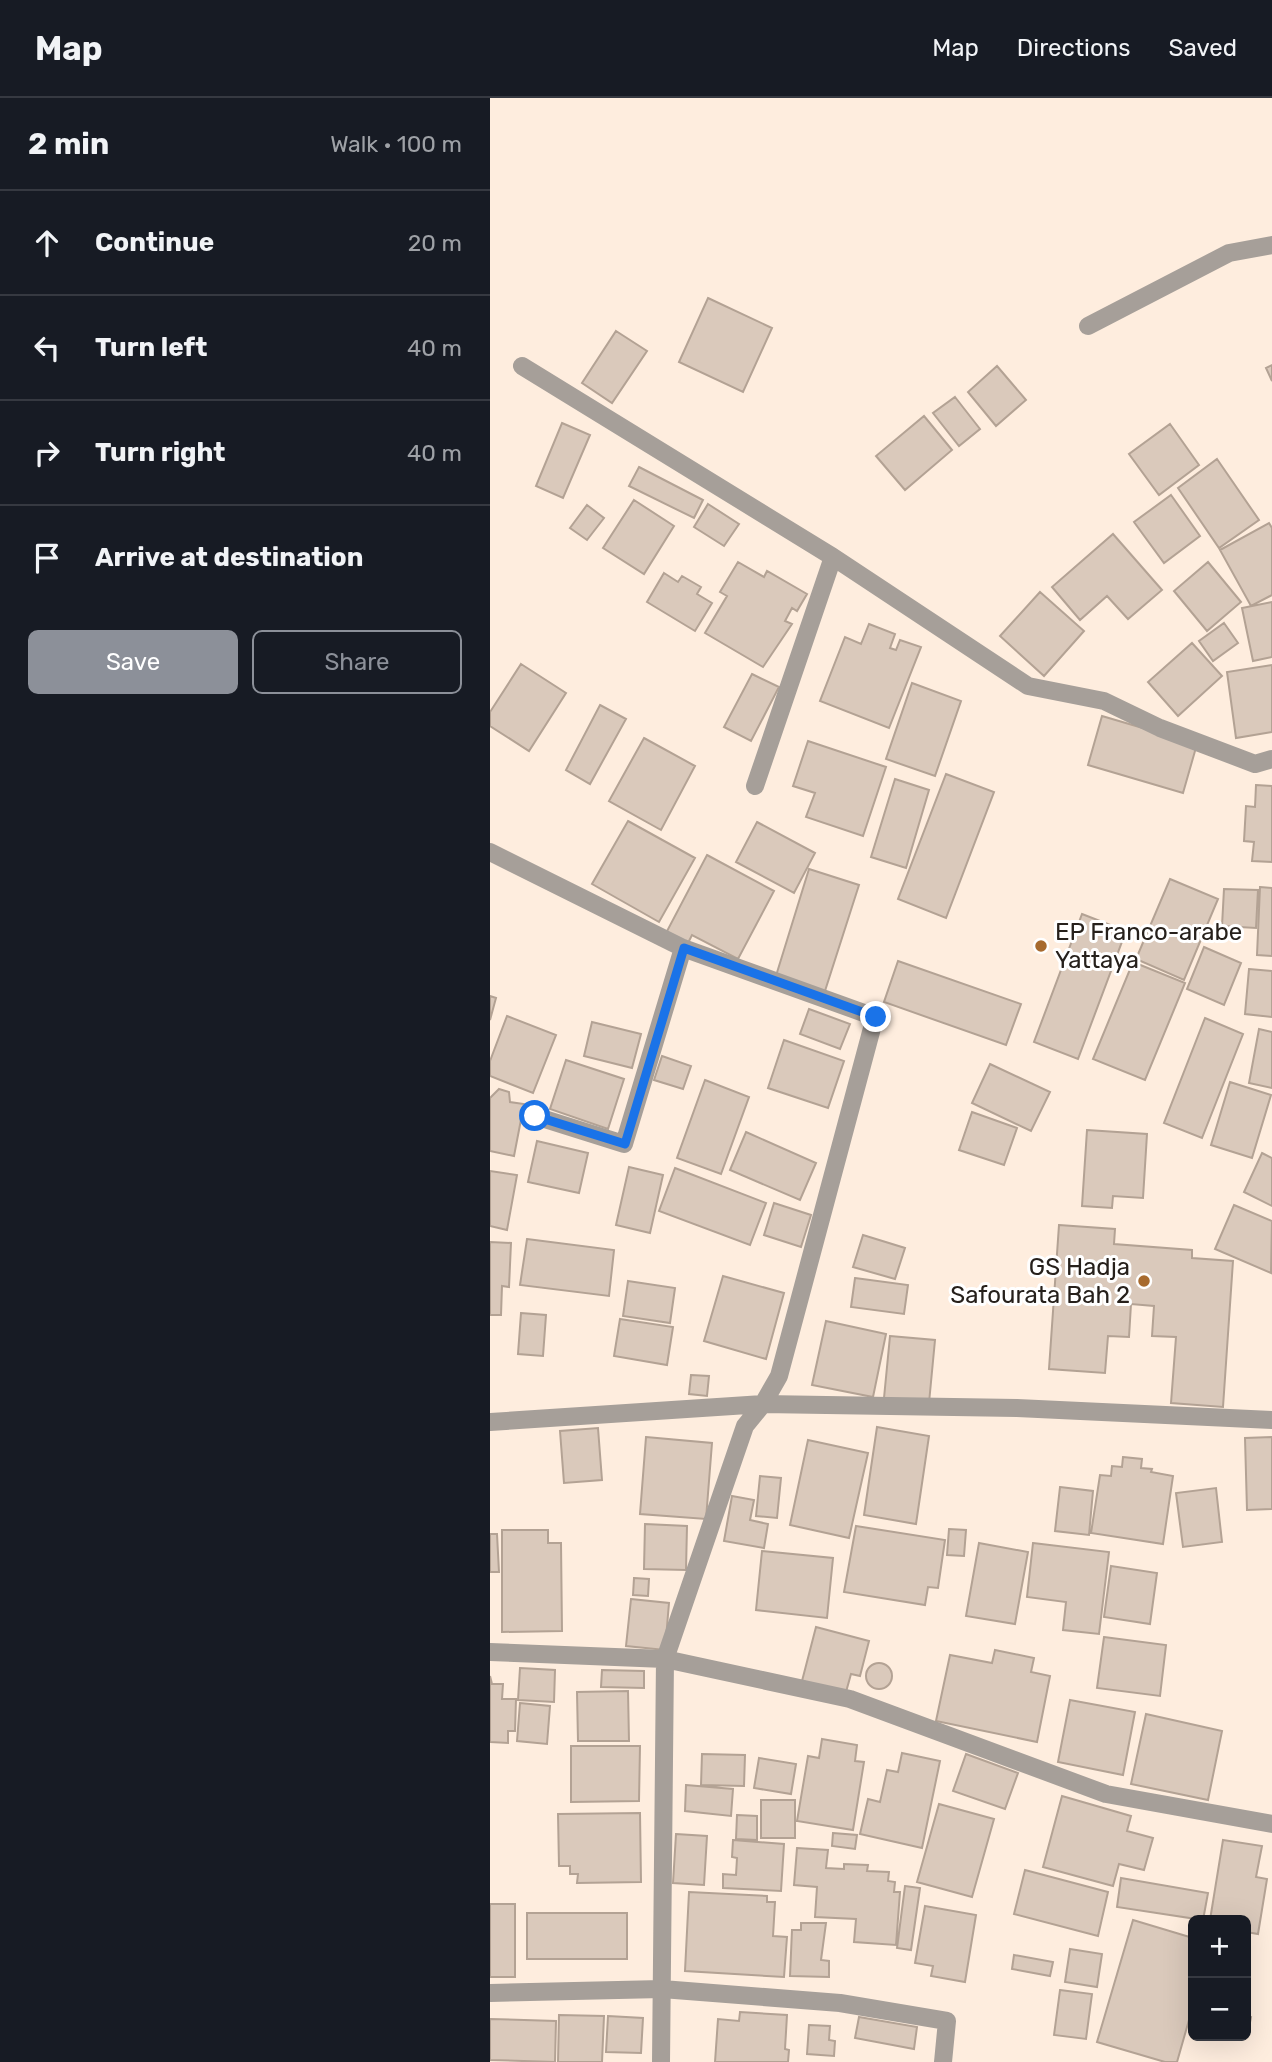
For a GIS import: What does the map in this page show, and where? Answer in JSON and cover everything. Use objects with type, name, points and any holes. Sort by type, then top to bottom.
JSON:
[{"type":"street","points":[[1088,326],[1229,253],[1272,245]]},
{"type":"street","points":[[522,366],[833,557],[1028,686],[1104,701],[1160,728],[1255,764],[1272,759]]},
{"type":"street","points":[[755,786],[833,557]]},
{"type":"street","points":[[490,852],[684,948],[876,1017],[779,1376],[763,1405],[745,1426],[665,1659],[662,2062]]},
{"type":"street","points":[[535,1116],[625,1144],[684,948]]},
{"type":"street","points":[[490,1422],[763,1405],[1017,1408],[1272,1420]]},
{"type":"street","points":[[490,1652],[665,1659],[850,1699],[1107,1794],[1272,1824]]},
{"type":"street","points":[[490,1993],[662,1989],[840,2003],[947,2021],[943,2062]]},
{"type":"building","points":[[708,298],[772,328],[743,392],[679,362]]},
{"type":"building","points":[[616,331],[647,351],[612,403],[582,383]]},
{"type":"building","points":[[1272,365],[1272,381],[1266,368]]},
{"type":"building","points":[[997,366],[1026,400],[996,426],[968,392]]},
{"type":"building","points":[[955,397],[980,429],[959,446],[933,413]]},
{"type":"building","points":[[924,416],[952,450],[905,490],[876,456]]},
{"type":"building","points":[[562,423],[590,435],[563,498],[536,486]]},
{"type":"building","points":[[1170,424],[1199,465],[1159,495],[1129,454]]},
{"type":"building","points":[[1217,459],[1259,520],[1219,548],[1178,488]]},
{"type":"building","points":[[639,467],[703,500],[694,518],[629,486]]},
{"type":"building","points":[[1171,495],[1200,536],[1164,563],[1134,522]]},
{"type":"building","points":[[634,500],[674,526],[644,574],[603,548]]},
{"type":"building","points":[[708,504],[739,524],[724,546],[694,527]]},
{"type":"building","points":[[587,505],[604,518],[587,540],[570,528]]},
{"type":"building","points":[[1269,523],[1272,528],[1272,595],[1251,606],[1220,550]]},
{"type":"building","points":[[1113,534],[1162,590],[1128,619],[1107,596],[1080,620],[1052,587]]},
{"type":"building","points":[[738,562],[764,577],[767,571],[807,594],[797,611],[792,608],[785,621],[792,624],[763,667],[705,633],[727,596],[720,592]]},
{"type":"building","points":[[1208,562],[1241,602],[1207,631],[1174,591]]},
{"type":"building","points":[[664,573],[678,582],[682,576],[701,587],[697,594],[712,603],[695,631],[647,602]]},
{"type":"building","points":[[1040,592],[1084,631],[1044,676],[1000,636]]},
{"type":"building","points":[[1272,602],[1272,657],[1253,661],[1242,608]]},
{"type":"building","points":[[1224,623],[1238,643],[1213,661],[1199,641]]},
{"type":"building","points":[[869,624],[895,634],[890,648],[896,650],[900,640],[921,647],[889,728],[820,701],[845,637],[861,644]]},
{"type":"building","points":[[1192,643],[1222,676],[1178,716],[1148,682]]},
{"type":"building","points":[[521,664],[566,693],[529,751],[490,726],[490,712]]},
{"type":"building","points":[[1272,665],[1272,732],[1236,738],[1227,672]]},
{"type":"building","points":[[752,674],[779,687],[751,741],[724,727]]},
{"type":"building","points":[[912,683],[961,701],[935,776],[886,759]]},
{"type":"building","points":[[600,705],[626,719],[590,784],[566,770]]},
{"type":"building","points":[[1102,716],[1197,744],[1183,793],[1088,765]]},
{"type":"building","points":[[644,738],[695,766],[661,830],[609,801]]},
{"type":"building","points":[[808,741],[886,767],[863,836],[806,817],[815,793],[793,786]]},
{"type":"building","points":[[946,774],[994,792],[946,918],[898,899]]},
{"type":"building","points":[[895,779],[929,790],[906,868],[871,857]]},
{"type":"building","points":[[1256,785],[1272,786],[1272,862],[1252,861],[1254,842],[1244,841],[1246,806],[1255,807]]},
{"type":"building","points":[[628,821],[695,858],[659,922],[592,884]]},
{"type":"building","points":[[757,822],[815,853],[794,893],[736,862]]},
{"type":"building","points":[[707,855],[774,891],[738,959],[692,935],[687,945],[666,933]]},
{"type":"building","points":[[809,869],[859,885],[824,994],[775,979]]},
{"type":"building","points":[[1170,879],[1218,899],[1184,980],[1136,959]]},
{"type":"building","points":[[1260,887],[1272,888],[1272,956],[1257,955]]},
{"type":"building","points":[[1224,889],[1258,890],[1256,928],[1222,926]]},
{"type":"building","points":[[1082,914],[1126,931],[1078,1059],[1034,1042]]},
{"type":"building","points":[[1204,947],[1241,963],[1224,1005],[1187,989]]},
{"type":"building","points":[[898,961],[1021,1004],[1006,1045],[884,1002]]},
{"type":"building","points":[[1133,962],[1185,983],[1145,1080],[1093,1059]]},
{"type":"building","points":[[1249,969],[1272,971],[1272,1017],[1245,1014]]},
{"type":"building","points":[[490,996],[496,998],[490,1020]]},
{"type":"building","points":[[809,1009],[850,1024],[840,1049],[800,1034]]},
{"type":"building","points":[[507,1016],[556,1035],[533,1093],[490,1076],[490,1061]]},
{"type":"building","points":[[1205,1018],[1243,1034],[1202,1138],[1164,1123]]},
{"type":"building","points":[[592,1022],[641,1034],[632,1068],[584,1056]]},
{"type":"building","points":[[1259,1029],[1272,1032],[1272,1088],[1249,1083]]},
{"type":"building","points":[[784,1040],[844,1061],[828,1108],[768,1088]]},
{"type":"building","points":[[662,1056],[691,1066],[683,1089],[654,1080]]},
{"type":"building","points":[[566,1060],[624,1079],[608,1129],[550,1109]]},
{"type":"building","points":[[990,1064],[1050,1092],[1031,1131],[972,1103]]},
{"type":"building","points":[[705,1080],[749,1097],[721,1174],[677,1158]]},
{"type":"building","points":[[1230,1082],[1271,1095],[1252,1158],[1211,1145]]},
{"type":"building","points":[[499,1089],[509,1092],[510,1102],[524,1104],[514,1156],[490,1151],[490,1098]]},
{"type":"building","points":[[972,1112],[1017,1128],[1004,1165],[959,1150]]},
{"type":"building","points":[[1087,1130],[1147,1134],[1143,1198],[1113,1196],[1112,1208],[1082,1206]]},
{"type":"building","points":[[746,1132],[816,1163],[800,1200],[730,1170]]},
{"type":"building","points":[[537,1141],[588,1153],[579,1193],[528,1182]]},
{"type":"building","points":[[1262,1153],[1272,1158],[1272,1206],[1244,1192]]},
{"type":"building","points":[[629,1167],[663,1175],[650,1233],[616,1225]]},
{"type":"building","points":[[675,1168],[766,1203],[750,1245],[659,1211]]},
{"type":"building","points":[[490,1171],[517,1175],[507,1230],[490,1226]]},
{"type":"building","points":[[774,1203],[811,1215],[801,1247],[764,1235]]},
{"type":"building","points":[[1234,1205],[1272,1221],[1271,1273],[1215,1249]]},
{"type":"building","points":[[1059,1225],[1115,1229],[1114,1244],[1192,1250],[1192,1258],[1233,1261],[1223,1407],[1171,1403],[1176,1337],[1152,1336],[1154,1306],[1131,1304],[1129,1337],[1108,1336],[1105,1373],[1049,1369]]},
{"type":"building","points":[[863,1235],[905,1248],[895,1279],[853,1267]]},
{"type":"building","points":[[527,1239],[614,1250],[609,1296],[520,1285]]},
{"type":"building","points":[[490,1242],[511,1243],[509,1287],[502,1286],[501,1315],[490,1315]]},
{"type":"building","points":[[723,1276],[784,1293],[766,1359],[704,1341]]},
{"type":"building","points":[[855,1278],[908,1285],[904,1314],[851,1307]]},
{"type":"building","points":[[628,1281],[675,1288],[670,1323],[623,1316]]},
{"type":"building","points":[[521,1313],[546,1315],[543,1356],[518,1354]]},
{"type":"building","points":[[620,1319],[673,1327],[667,1365],[614,1356]]},
{"type":"building","points":[[826,1321],[886,1334],[873,1397],[812,1385]]},
{"type":"building","points":[[890,1336],[935,1340],[929,1403],[884,1398]]},
{"type":"building","points":[[691,1375],[709,1376],[707,1396],[689,1394]]},
{"type":"building","points":[[877,1427],[929,1436],[916,1524],[864,1515]]},
{"type":"building","points":[[598,1428],[602,1480],[564,1483],[560,1431]]},
{"type":"building","points":[[646,1437],[712,1443],[706,1519],[640,1514]]},
{"type":"building","points":[[1272,1437],[1272,1509],[1247,1510],[1245,1438]]},
{"type":"building","points":[[808,1440],[868,1453],[849,1538],[790,1525]]},
{"type":"building","points":[[1123,1457],[1142,1459],[1141,1468],[1173,1476],[1163,1544],[1091,1533],[1100,1475],[1111,1476],[1112,1466],[1122,1467]]},
{"type":"building","points":[[760,1476],[781,1478],[777,1518],[756,1516]]},
{"type":"building","points":[[1060,1487],[1093,1491],[1089,1535],[1055,1531]]},
{"type":"building","points":[[1216,1488],[1222,1542],[1183,1547],[1176,1493]]},
{"type":"building","points":[[732,1496],[754,1500],[750,1520],[768,1524],[764,1548],[724,1541]]},
{"type":"building","points":[[645,1524],[687,1526],[686,1570],[644,1569]]},
{"type":"building","points":[[856,1526],[945,1540],[938,1588],[928,1587],[925,1605],[844,1592]]},
{"type":"building","points":[[949,1529],[966,1530],[964,1556],[947,1555]]},
{"type":"building","points":[[502,1530],[548,1530],[548,1543],[561,1543],[562,1631],[502,1632]]},
{"type":"building","points":[[490,1534],[497,1534],[499,1572],[490,1572]]},
{"type":"building","points":[[979,1543],[1028,1552],[1015,1624],[966,1616]]},
{"type":"building","points":[[1033,1543],[1109,1552],[1099,1634],[1063,1630],[1066,1602],[1027,1597]]},
{"type":"building","points":[[762,1551],[833,1558],[827,1618],[756,1610]]},
{"type":"building","points":[[1111,1566],[1157,1573],[1150,1624],[1104,1617]]},
{"type":"building","points":[[634,1578],[649,1579],[648,1596],[633,1595]]},
{"type":"building","points":[[631,1599],[669,1603],[665,1650],[626,1646]]},
{"type":"building","points":[[816,1627],[869,1641],[860,1676],[851,1674],[846,1692],[802,1681]]},
{"type":"building","points":[[1104,1637],[1166,1645],[1160,1696],[1097,1688]]},
{"type":"building","points":[[995,1650],[1034,1658],[1031,1672],[1050,1676],[1037,1742],[936,1721],[950,1655],[992,1663]]},
{"type":"building","points":[[879,1663],[888,1667],[892,1676],[888,1685],[879,1689],[870,1685],[866,1676],[870,1667]]},
{"type":"building","points":[[520,1668],[555,1670],[554,1702],[518,1700]]},
{"type":"building","points":[[602,1670],[644,1671],[644,1688],[601,1687]]},
{"type":"building","points":[[490,1676],[492,1684],[503,1684],[502,1699],[516,1699],[515,1731],[508,1731],[508,1743],[490,1742]]},
{"type":"building","points":[[628,1691],[629,1741],[578,1741],[577,1692]]},
{"type":"building","points":[[1070,1700],[1135,1712],[1123,1775],[1058,1762]]},
{"type":"building","points":[[520,1703],[550,1706],[547,1744],[517,1741]]},
{"type":"building","points":[[1146,1714],[1222,1731],[1208,1800],[1131,1784]]},
{"type":"building","points":[[822,1739],[857,1745],[855,1761],[864,1762],[853,1830],[797,1821],[808,1756],[819,1758]]},
{"type":"building","points":[[571,1746],[640,1746],[639,1801],[571,1802]]},
{"type":"building","points":[[902,1753],[940,1761],[922,1848],[860,1834],[868,1799],[880,1802],[887,1770],[898,1772]]},
{"type":"building","points":[[702,1754],[745,1755],[744,1786],[701,1785]]},
{"type":"building","points":[[966,1754],[1018,1773],[1005,1809],[953,1791]]},
{"type":"building","points":[[759,1758],[796,1764],[791,1794],[754,1788]]},
{"type":"building","points":[[686,1785],[733,1789],[731,1816],[685,1811]]},
{"type":"building","points":[[1062,1796],[1131,1816],[1127,1831],[1153,1838],[1144,1870],[1119,1864],[1113,1886],[1043,1867]]},
{"type":"building","points":[[761,1800],[795,1800],[795,1838],[761,1838]]},
{"type":"building","points":[[939,1804],[994,1819],[972,1897],[917,1882]]},
{"type":"building","points":[[640,1813],[641,1882],[577,1883],[578,1874],[570,1874],[570,1866],[559,1866],[558,1814]]},
{"type":"building","points":[[737,1815],[757,1816],[757,1840],[736,1839]]},
{"type":"building","points":[[833,1833],[857,1835],[855,1849],[832,1846]]},
{"type":"building","points":[[676,1834],[707,1836],[704,1885],[673,1883]]},
{"type":"building","points":[[733,1840],[784,1844],[781,1891],[723,1888],[723,1874],[736,1875],[737,1858],[732,1857]]},
{"type":"building","points":[[1223,1840],[1262,1846],[1256,1877],[1267,1879],[1258,1934],[1251,1933],[1251,1915],[1211,1915]]},
{"type":"building","points":[[797,1848],[828,1850],[826,1868],[844,1869],[844,1864],[868,1865],[867,1871],[889,1872],[888,1881],[895,1882],[894,1892],[900,1892],[896,1945],[854,1942],[856,1919],[815,1917],[817,1887],[794,1885]]},
{"type":"building","points":[[1025,1870],[1108,1892],[1098,1936],[1014,1914]]},
{"type":"building","points":[[1121,1878],[1208,1893],[1204,1915],[1188,1915],[1188,1918],[1117,1907]]},
{"type":"building","points":[[905,1886],[920,1888],[911,1950],[897,1948]]},
{"type":"building","points":[[689,1892],[767,1896],[767,1902],[775,1902],[773,1936],[787,1937],[784,1977],[685,1971]]},
{"type":"building","points":[[490,1904],[515,1904],[515,1977],[490,1977]]},
{"type":"building","points":[[925,1906],[976,1915],[965,1982],[931,1976],[933,1966],[915,1963]]},
{"type":"building","points":[[527,1913],[627,1913],[627,1959],[527,1959]]},
{"type":"building","points":[[1133,1920],[1188,1936],[1188,2024],[1177,2062],[1165,2062],[1097,2042]]},
{"type":"building","points":[[801,1923],[826,1923],[821,1960],[829,1961],[829,1977],[790,1976],[792,1930],[801,1930]]},
{"type":"building","points":[[1070,1949],[1102,1954],[1097,1987],[1065,1982]]},
{"type":"building","points":[[1014,1955],[1053,1962],[1050,1976],[1012,1969]]},
{"type":"building","points":[[1060,1990],[1092,1994],[1086,2039],[1054,2035]]},
{"type":"building","points":[[740,2012],[787,2015],[785,2049],[789,2050],[788,2062],[715,2062],[718,2019],[739,2021]]},
{"type":"building","points":[[559,2015],[604,2016],[602,2062],[558,2062]]},
{"type":"building","points":[[608,2016],[643,2018],[641,2053],[606,2052]]},
{"type":"building","points":[[859,2017],[917,2027],[914,2049],[855,2038]]},
{"type":"building","points":[[490,2019],[556,2021],[555,2062],[490,2060]]},
{"type":"building","points":[[809,2025],[830,2026],[829,2040],[835,2041],[834,2056],[807,2054]]},
{"type":"place","name":"EP Franco-arabe Yattaya","points":[[1041,946]]},
{"type":"place","name":"GS Hadja Safourata Bah 2","points":[[1144,1281]]},
{"type":"route","points":[[535,1116],[625,1144],[684,948],[876,1017]]}]
